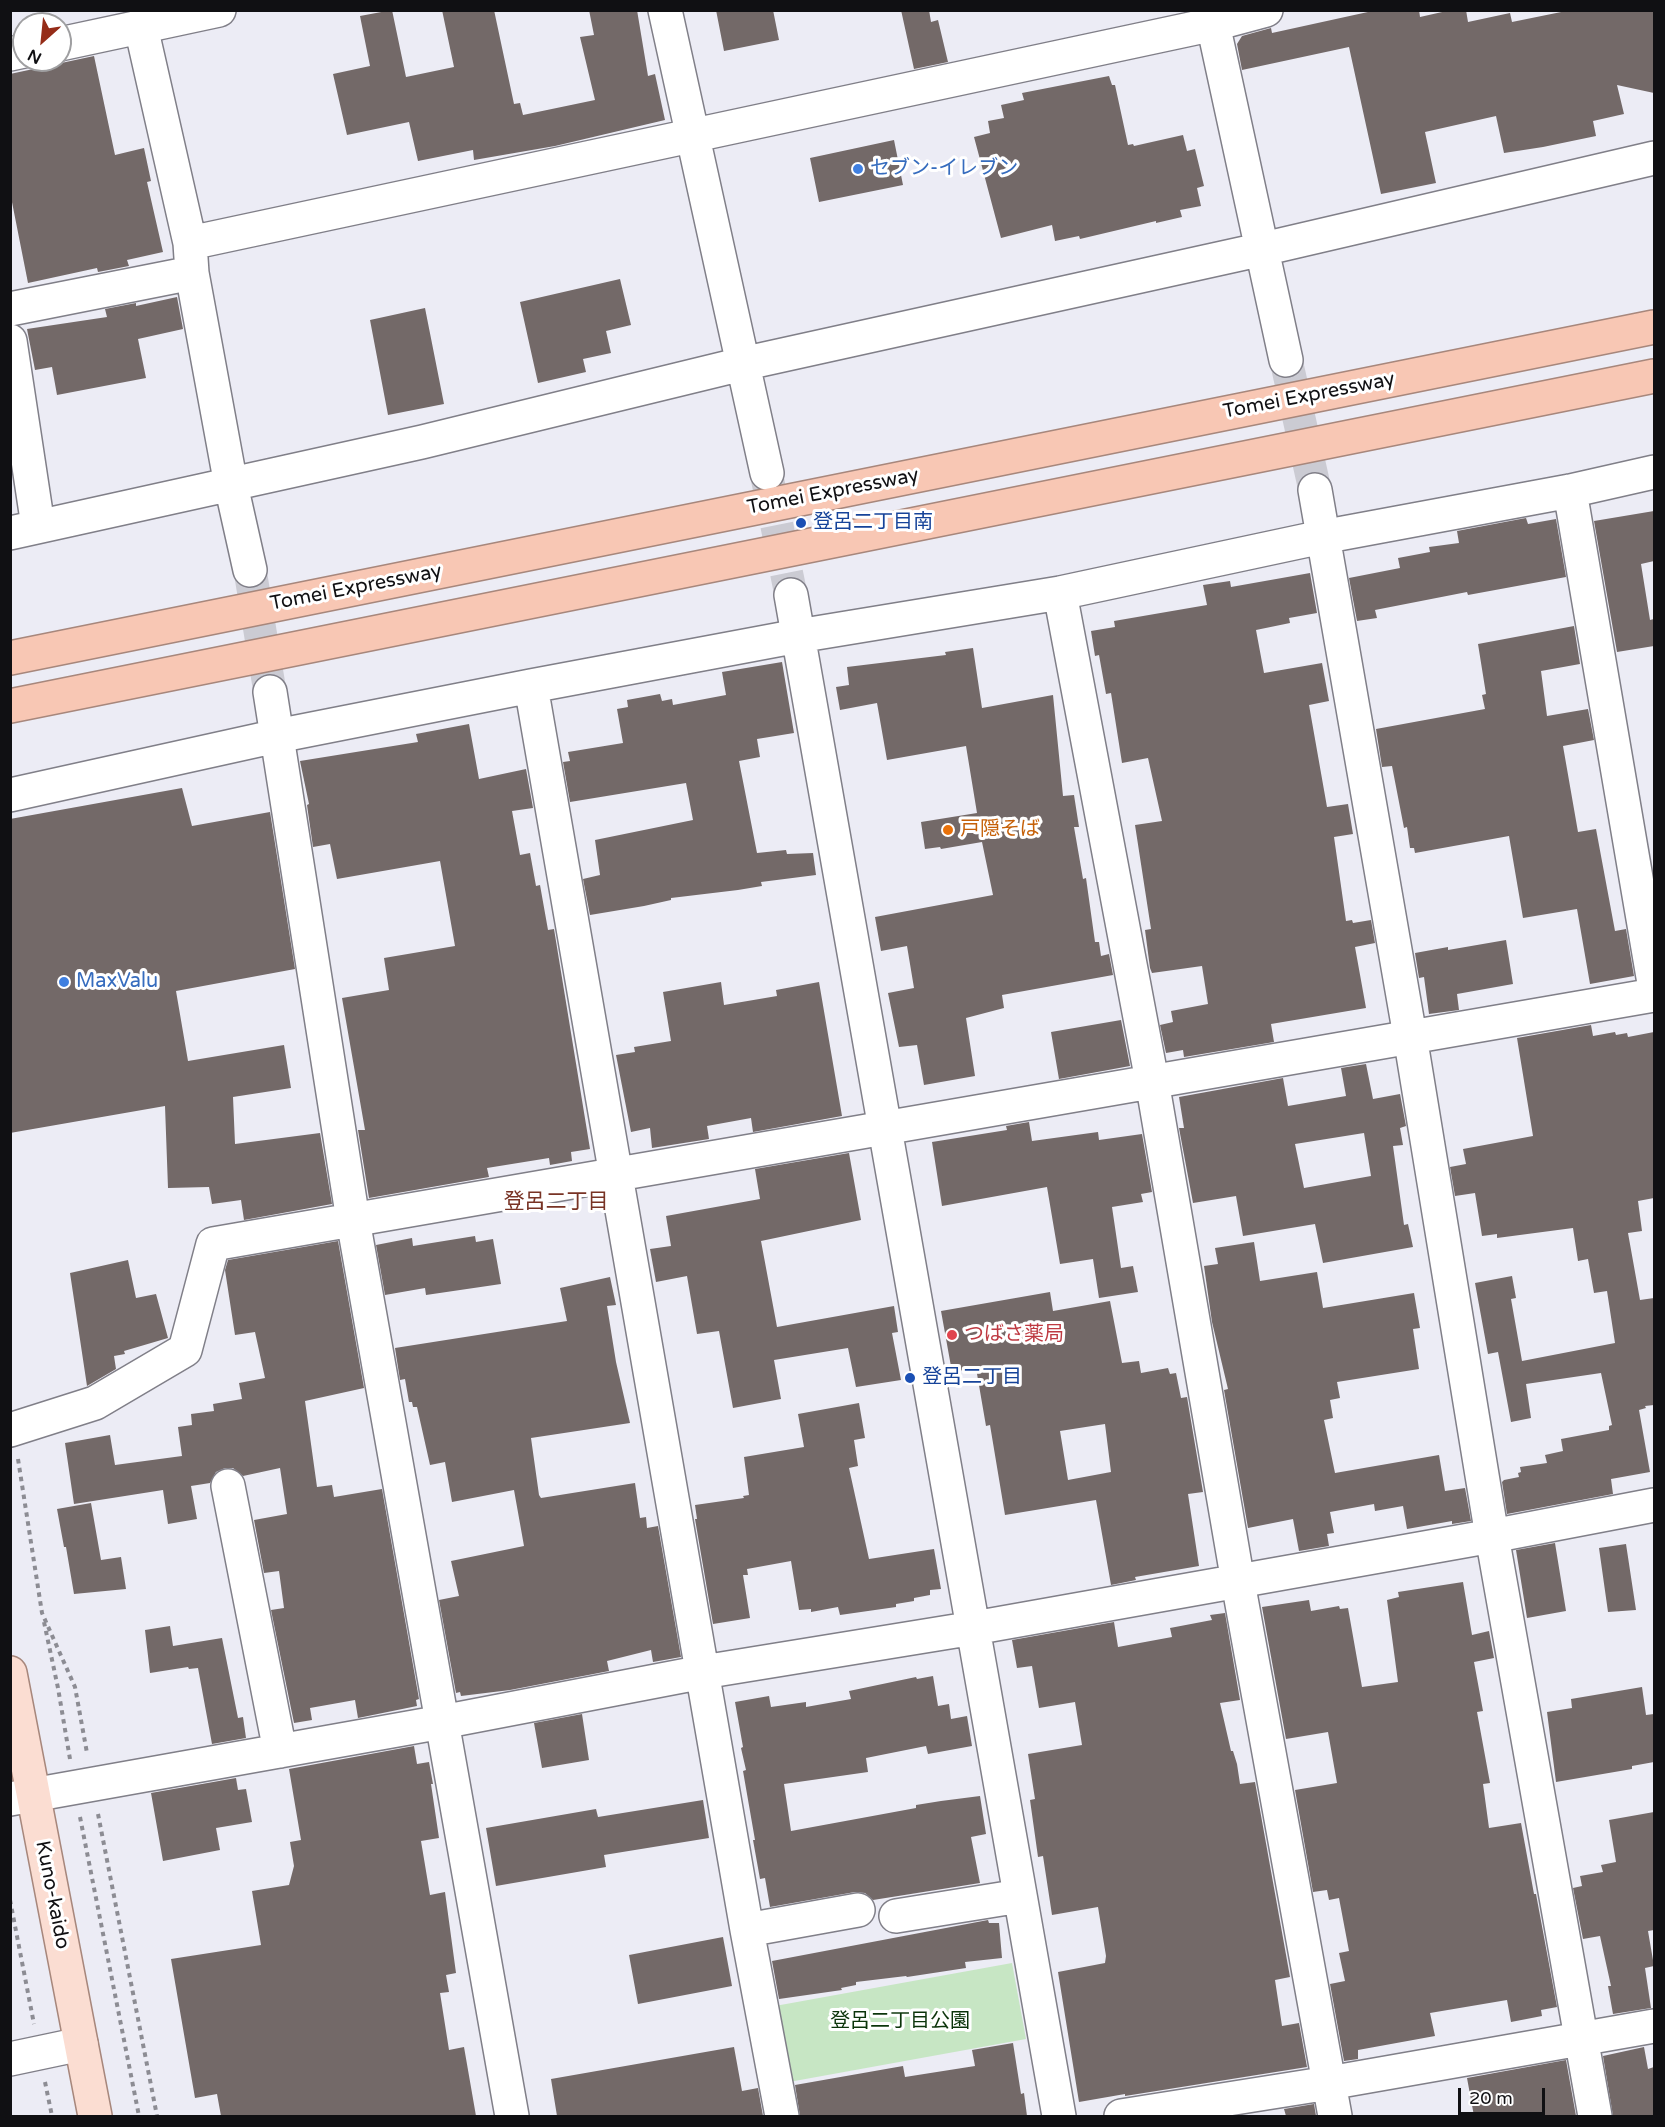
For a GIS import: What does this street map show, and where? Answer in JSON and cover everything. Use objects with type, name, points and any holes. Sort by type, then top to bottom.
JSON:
[{"type":"highway","name":"Tomei Expressway","points":[[10,658],[1654,327]]},
{"type":"highway","points":[[10,706],[1654,376]]},
{"type":"main road","name":"Kuno-kaido","points":[[10,1673],[22,1797],[81,2044],[95,2116]]},
{"type":"street","points":[[72,41],[219,10]]},
{"type":"street","points":[[665,10],[767,473]]},
{"type":"street","points":[[10,309],[191,258],[691,135],[1212,17],[1266,10]]},
{"type":"street","points":[[1212,17],[1286,360]]},
{"type":"street","points":[[141,27],[191,258],[231,485],[250,570]]},
{"type":"street","points":[[10,341],[24,530],[422,442],[742,364],[1263,249],[1654,158]]},
{"type":"street","points":[[10,795],[277,736],[531,686],[798,636],[1060,592],[1322,537],[1654,472]]},
{"type":"street","points":[[1315,490],[1410,1036],[1492,1536],[1595,2116]]},
{"type":"street","points":[[1570,490],[1654,983]]},
{"type":"street","points":[[1060,592],[1152,1081],[1238,1582],[1335,2116]]},
{"type":"street","points":[[791,595],[975,1628],[1059,2116]]},
{"type":"street","points":[[531,686],[747,1930],[783,2116]]},
{"type":"street","points":[[270,692],[353,1220],[513,2116]]},
{"type":"street","points":[[10,1431],[95,1403],[185,1350],[213,1244],[1654,995]]},
{"type":"street","points":[[228,1486],[280,1751]]},
{"type":"street","points":[[22,1797],[442,1722],[704,1672],[1238,1582],[1654,1505]]},
{"type":"street","points":[[896,1916],[1020,1896]]},
{"type":"street","points":[[747,1930],[858,1910]]},
{"type":"street","points":[[1121,2116],[1329,2083],[1654,2026]]},
{"type":"street","points":[[10,2059],[81,2044]]},
{"type":"path","points":[[42,1613],[72,1768]]},
{"type":"path","points":[[80,1814],[139,2116]]},
{"type":"path","points":[[10,1900],[35,2025]]},
{"type":"path","points":[[43,2071],[52,2116]]},
{"type":"green space","name":"登呂二丁目公園","points":[[1012,1963],[1026,2039],[789,2082],[775,2006]]},
{"type":"building","points":[[392,10],[406,77],[454,67],[442,10],[494,10],[514,104],[520,103],[523,115],[595,100],[580,37],[594,35],[589,10],[637,10],[648,76],[655,74],[665,120],[555,146],[474,160],[473,150],[418,161],[409,122],[347,135],[333,74],[370,66],[360,16]]},
{"type":"building","points":[[716,10],[773,10],[779,40],[724,51]]},
{"type":"building","points":[[901,10],[929,10],[931,22],[938,20],[948,62],[914,69]]},
{"type":"building","points":[[1377,10],[1419,10],[1420,17],[1451,10],[1466,10],[1468,22],[1510,13],[1512,22],[1571,10],[1654,10],[1654,93],[1617,85],[1624,114],[1593,121],[1596,136],[1543,147],[1504,153],[1496,116],[1425,132],[1436,183],[1381,194],[1349,47],[1242,70],[1237,44],[1242,36],[1271,28],[1272,33]]},
{"type":"building","points":[[94,56],[115,155],[144,148],[151,181],[147,182],[163,252],[127,260],[129,266],[98,272],[97,268],[28,283],[10,192],[10,74],[72,72],[72,61]]},
{"type":"building","points":[[1109,76],[1112,85],[1115,85],[1128,145],[1133,144],[1134,146],[1183,135],[1187,151],[1195,149],[1204,186],[1197,188],[1201,206],[1180,210],[1182,217],[1080,239],[1079,236],[1055,241],[1052,225],[1001,238],[974,137],[990,133],[988,121],[1004,118],[1001,105],[1024,100],[1022,93]]},
{"type":"building","points":[[894,140],[903,185],[819,202],[810,158]]},
{"type":"building","points":[[620,279],[631,325],[606,331],[611,353],[583,359],[586,372],[538,383],[520,302]]},
{"type":"building","points":[[177,297],[183,329],[138,339],[146,378],[57,395],[52,367],[35,370],[27,329],[107,317],[105,309],[136,303],[136,306]]},
{"type":"building","points":[[425,308],[444,404],[388,415],[370,320]]},
{"type":"building","points":[[1654,511],[1654,561],[1641,564],[1650,620],[1654,619],[1654,646],[1617,652],[1594,521]]},
{"type":"building","points":[[1526,518],[1528,524],[1556,519],[1566,577],[1468,595],[1467,592],[1375,610],[1377,618],[1357,621],[1349,578],[1400,568],[1398,558],[1430,552],[1429,547],[1459,543],[1457,531]]},
{"type":"building","points":[[1310,573],[1317,613],[1289,618],[1290,623],[1256,630],[1264,673],[1322,663],[1329,701],[1309,705],[1327,807],[1348,804],[1353,834],[1334,837],[1346,921],[1352,920],[1353,923],[1371,920],[1375,943],[1355,947],[1366,1008],[1271,1024],[1274,1042],[1184,1057],[1183,1050],[1166,1053],[1160,1025],[1173,1022],[1171,1011],[1208,1004],[1202,966],[1152,973],[1150,968],[1145,930],[1151,929],[1135,825],[1162,821],[1148,758],[1122,763],[1111,693],[1106,694],[1099,655],[1095,656],[1091,631],[1115,627],[1114,621],[1207,605],[1203,585],[1230,581],[1231,587]]},
{"type":"building","points":[[1574,626],[1580,664],[1541,671],[1547,716],[1588,709],[1594,740],[1563,746],[1578,832],[1596,829],[1615,931],[1626,929],[1634,976],[1590,984],[1577,909],[1523,918],[1509,836],[1415,853],[1414,848],[1410,848],[1392,766],[1382,767],[1376,729],[1485,709],[1482,695],[1486,694],[1478,644]]},
{"type":"building","points":[[973,648],[982,708],[1053,695],[1063,796],[1074,795],[1079,827],[1074,827],[1083,879],[1086,878],[1095,942],[1099,942],[1101,956],[1109,954],[1113,975],[1002,995],[1004,1008],[966,1018],[975,1076],[924,1085],[917,1045],[899,1047],[888,993],[914,988],[907,946],[881,951],[875,917],[993,895],[982,842],[941,849],[940,847],[925,849],[921,822],[977,813],[966,746],[887,760],[877,703],[840,710],[836,687],[849,685],[847,667],[946,655],[945,652]]},
{"type":"building","points":[[782,662],[794,733],[757,739],[760,757],[739,761],[757,853],[786,850],[787,854],[813,853],[816,875],[761,882],[762,886],[671,898],[671,900],[644,906],[590,915],[583,879],[600,875],[595,840],[693,820],[686,783],[570,802],[563,762],[570,761],[568,752],[623,743],[617,709],[628,707],[627,700],[660,694],[662,701],[672,699],[673,705],[726,695],[722,672]]},
{"type":"building","points":[[469,724],[479,779],[526,769],[533,808],[512,811],[520,855],[530,853],[536,886],[540,885],[548,930],[554,929],[590,1149],[571,1152],[572,1161],[550,1165],[549,1158],[487,1168],[489,1177],[369,1198],[358,1130],[365,1130],[342,998],[389,990],[384,958],[455,946],[440,861],[337,879],[330,844],[313,847],[307,805],[309,804],[300,761],[418,742],[416,734]]},
{"type":"building","points":[[182,788],[192,826],[270,812],[295,969],[176,991],[188,1061],[284,1045],[291,1088],[233,1097],[235,1144],[320,1133],[332,1204],[244,1220],[241,1200],[212,1204],[209,1187],[168,1188],[165,1106],[10,1133],[10,819]]},
{"type":"building","points":[[1506,940],[1513,984],[1457,994],[1459,1010],[1429,1014],[1424,977],[1419,978],[1415,953]]},
{"type":"building","points":[[721,982],[724,1005],[777,996],[776,990],[819,982],[842,1116],[753,1132],[751,1118],[707,1126],[709,1139],[652,1148],[650,1128],[631,1132],[616,1055],[635,1052],[634,1047],[671,1041],[663,992]]},
{"type":"building","points":[[1121,1020],[1130,1066],[1059,1079],[1051,1032]]},
{"type":"building","points":[[1591,1025],[1593,1036],[1615,1032],[1616,1035],[1627,1033],[1628,1037],[1654,1032],[1654,1198],[1638,1201],[1642,1231],[1628,1233],[1640,1300],[1654,1298],[1654,1405],[1645,1406],[1646,1408],[1639,1410],[1650,1472],[1611,1479],[1613,1494],[1507,1514],[1502,1482],[1504,1480],[1519,1477],[1520,1467],[1547,1463],[1545,1455],[1563,1451],[1561,1439],[1609,1430],[1609,1426],[1612,1425],[1601,1373],[1526,1384],[1531,1418],[1511,1422],[1498,1352],[1488,1354],[1475,1283],[1512,1276],[1516,1298],[1511,1299],[1522,1361],[1615,1343],[1607,1291],[1594,1293],[1588,1259],[1578,1261],[1573,1228],[1497,1238],[1497,1234],[1482,1236],[1475,1193],[1455,1196],[1450,1167],[1466,1164],[1463,1149],[1533,1136],[1517,1038]]},
{"type":"building","points":[[1366,1064],[1373,1099],[1400,1094],[1406,1126],[1400,1128],[1403,1145],[1393,1146],[1404,1225],[1408,1224],[1413,1247],[1323,1263],[1315,1224],[1243,1236],[1236,1196],[1193,1203],[1179,1128],[1184,1128],[1179,1097],[1283,1078],[1288,1106],[1346,1096],[1341,1068]],"holes":[[[1364,1133],[1371,1176],[1304,1188],[1295,1144]]]},
{"type":"building","points":[[1029,1122],[1032,1141],[1098,1132],[1099,1140],[1142,1134],[1152,1192],[1141,1194],[1143,1202],[1112,1207],[1121,1268],[1133,1266],[1138,1292],[1099,1298],[1093,1259],[1060,1264],[1047,1187],[942,1206],[932,1142],[1007,1130],[1006,1126]]},
{"type":"building","points":[[849,1153],[861,1220],[761,1241],[777,1327],[894,1306],[898,1332],[892,1333],[901,1380],[856,1387],[848,1348],[774,1360],[781,1399],[733,1408],[719,1331],[697,1334],[687,1276],[656,1282],[650,1249],[671,1246],[666,1216],[760,1199],[755,1169]]},
{"type":"building","points":[[475,1236],[476,1242],[493,1239],[501,1284],[426,1295],[425,1288],[385,1295],[376,1245],[412,1238],[413,1246]]},
{"type":"building","points":[[338,1241],[364,1388],[305,1401],[317,1487],[332,1485],[334,1497],[382,1489],[419,1699],[416,1700],[417,1706],[358,1718],[355,1700],[310,1708],[312,1720],[294,1723],[271,1610],[284,1608],[279,1571],[264,1573],[254,1520],[287,1514],[280,1468],[243,1476],[233,1468],[225,1468],[216,1472],[210,1483],[191,1486],[197,1519],[168,1524],[163,1490],[74,1504],[65,1443],[110,1435],[115,1465],[182,1456],[178,1427],[192,1425],[191,1414],[214,1411],[213,1404],[242,1399],[239,1383],[265,1378],[255,1332],[235,1335],[225,1270],[228,1260]]},
{"type":"building","points":[[1254,1242],[1260,1281],[1317,1272],[1323,1308],[1414,1293],[1420,1328],[1413,1329],[1419,1369],[1337,1382],[1340,1398],[1330,1400],[1333,1418],[1324,1420],[1335,1473],[1439,1455],[1445,1491],[1465,1488],[1471,1521],[1452,1524],[1452,1521],[1407,1529],[1403,1506],[1375,1511],[1374,1504],[1330,1512],[1334,1533],[1327,1534],[1329,1546],[1299,1551],[1293,1519],[1248,1528],[1224,1390],[1228,1389],[1212,1322],[1204,1266],[1218,1264],[1215,1248]]},
{"type":"building","points":[[128,1260],[136,1298],[156,1294],[168,1338],[114,1356],[116,1369],[87,1386],[70,1273]]},
{"type":"building","points":[[610,1277],[616,1305],[607,1306],[616,1362],[630,1423],[531,1438],[539,1495],[541,1498],[635,1483],[640,1518],[646,1517],[647,1528],[658,1526],[681,1657],[653,1662],[651,1650],[607,1661],[609,1671],[510,1690],[461,1696],[460,1692],[456,1693],[439,1600],[459,1596],[451,1561],[524,1546],[514,1490],[452,1502],[445,1462],[430,1465],[417,1407],[413,1407],[412,1402],[409,1402],[405,1379],[400,1380],[395,1348],[567,1321],[560,1288]]},
{"type":"building","points":[[1050,1292],[1053,1311],[1110,1301],[1122,1363],[1139,1361],[1141,1373],[1168,1368],[1170,1374],[1176,1373],[1181,1398],[1187,1397],[1203,1492],[1188,1494],[1199,1566],[1135,1577],[1136,1580],[1111,1585],[1096,1500],[1005,1515],[990,1425],[986,1426],[976,1368],[952,1372],[941,1311]],"holes":[[[1105,1424],[1111,1472],[1068,1480],[1060,1431]]]},
{"type":"building","points":[[859,1403],[865,1438],[854,1440],[858,1466],[849,1468],[869,1559],[934,1549],[941,1589],[930,1590],[930,1595],[896,1604],[896,1607],[840,1615],[838,1607],[811,1612],[811,1609],[799,1610],[791,1561],[747,1569],[748,1575],[743,1575],[750,1618],[713,1624],[695,1519],[697,1519],[695,1505],[744,1498],[743,1496],[749,1495],[744,1457],[804,1447],[798,1414]]},
{"type":"building","points":[[91,1503],[101,1560],[121,1557],[126,1589],[74,1594],[57,1509]]},
{"type":"building","points":[[1555,1543],[1566,1611],[1527,1618],[1516,1550]]},
{"type":"building","points":[[1626,1544],[1636,1610],[1608,1612],[1599,1548]]},
{"type":"building","points":[[1463,1582],[1472,1635],[1489,1631],[1494,1658],[1474,1662],[1483,1711],[1477,1712],[1490,1783],[1483,1784],[1489,1828],[1521,1823],[1557,2007],[1541,2010],[1542,2016],[1511,2022],[1507,2000],[1430,2013],[1435,2036],[1358,2050],[1358,2059],[1344,2061],[1330,1984],[1345,1981],[1339,1953],[1349,1951],[1339,1898],[1329,1900],[1327,1890],[1313,1892],[1295,1790],[1337,1783],[1328,1732],[1286,1739],[1262,1607],[1309,1600],[1311,1611],[1339,1606],[1340,1609],[1348,1608],[1362,1687],[1398,1682],[1387,1600],[1399,1597],[1398,1592]]},
{"type":"building","points":[[1225,1613],[1240,1700],[1220,1703],[1231,1751],[1233,1751],[1237,1764],[1240,1784],[1255,1782],[1290,1977],[1275,1980],[1282,2026],[1299,2023],[1307,2067],[1079,2102],[1058,1972],[1105,1963],[1106,1956],[1098,1907],[1052,1915],[1043,1856],[1038,1857],[1030,1800],[1035,1799],[1028,1754],[1082,1745],[1075,1702],[1039,1708],[1032,1666],[1017,1668],[1012,1640],[1114,1622],[1118,1647],[1172,1637],[1170,1628],[1212,1620],[1210,1615]]},
{"type":"building","points":[[170,1626],[173,1646],[222,1638],[238,1718],[243,1717],[246,1738],[212,1744],[198,1668],[189,1669],[188,1667],[150,1673],[145,1630]]},
{"type":"building","points":[[933,1676],[938,1706],[949,1704],[951,1719],[967,1716],[972,1746],[928,1754],[926,1746],[866,1758],[868,1772],[784,1784],[791,1831],[916,1808],[916,1805],[980,1796],[986,1834],[971,1837],[980,1883],[873,1900],[865,1893],[855,1892],[770,1907],[765,1878],[760,1879],[753,1840],[755,1840],[743,1771],[746,1770],[741,1748],[743,1747],[735,1702],[769,1696],[771,1707],[806,1702],[806,1707],[851,1699],[849,1691],[916,1677],[917,1679]]},
{"type":"building","points":[[1642,1687],[1646,1715],[1654,1714],[1654,1762],[1632,1766],[1632,1769],[1556,1782],[1547,1712],[1572,1708],[1571,1699]]},
{"type":"building","points":[[582,1714],[589,1760],[542,1768],[534,1723]]},
{"type":"building","points":[[414,1746],[417,1764],[429,1762],[439,1838],[421,1841],[430,1895],[445,1892],[456,1973],[446,1975],[449,1992],[440,1993],[449,2050],[464,2047],[476,2116],[221,2116],[217,2094],[195,2098],[171,1959],[261,1945],[252,1891],[289,1885],[294,1866],[290,1842],[301,1840],[289,1769]]},
{"type":"building","points":[[236,1778],[238,1790],[246,1789],[252,1822],[216,1828],[220,1850],[163,1861],[151,1793]]},
{"type":"building","points":[[703,1800],[709,1838],[604,1855],[606,1867],[496,1886],[486,1828],[596,1809],[598,1817]]},
{"type":"building","points":[[1654,1812],[1654,1930],[1648,1931],[1654,1966],[1645,1968],[1651,2008],[1613,2014],[1608,1986],[1611,1986],[1600,1936],[1583,1939],[1573,1888],[1582,1886],[1580,1876],[1603,1872],[1601,1865],[1616,1862],[1609,1820]]},
{"type":"building","points":[[988,1920],[989,1923],[999,1923],[1002,1958],[965,1962],[966,1968],[856,1982],[856,1985],[841,1988],[842,1990],[779,1999],[772,1961]]},
{"type":"building","points":[[723,1937],[732,1986],[638,2004],[629,1955]]},
{"type":"building","points":[[1013,2043],[1027,2116],[800,2116],[795,2085],[903,2066],[905,2077],[975,2066],[972,2050]]},
{"type":"building","points":[[734,2047],[742,2091],[758,2088],[763,2116],[557,2116],[551,2079]]},
{"type":"building","points":[[1644,2047],[1648,2069],[1654,2067],[1654,2116],[1613,2116],[1603,2056]]},
{"type":"building","points":[[1566,2060],[1576,2116],[1474,2116],[1467,2078]]},
{"type":"building","points":[[1314,2104],[1316,2116],[1286,2116],[1284,2109]]},
{"type":"tunnel","points":[[1286,360],[1315,490]]},
{"type":"tunnel","points":[[767,477],[791,595]]},
{"type":"tunnel","points":[[250,570],[270,692]]},
{"type":"place","name":"セブン-イレブン","points":[[858,169]]},
{"type":"place","name":"登呂二丁目南","points":[[801,523]]},
{"type":"place","name":"戸隠そば","points":[[948,830]]},
{"type":"place","name":"MaxValu","points":[[64,982]]},
{"type":"place","name":"つばさ薬局","points":[[952,1335]]},
{"type":"place","name":"登呂二丁目","points":[[910,1378]]},
{"type":"district","name":"登呂二丁目","points":[[556,1202]]}]
